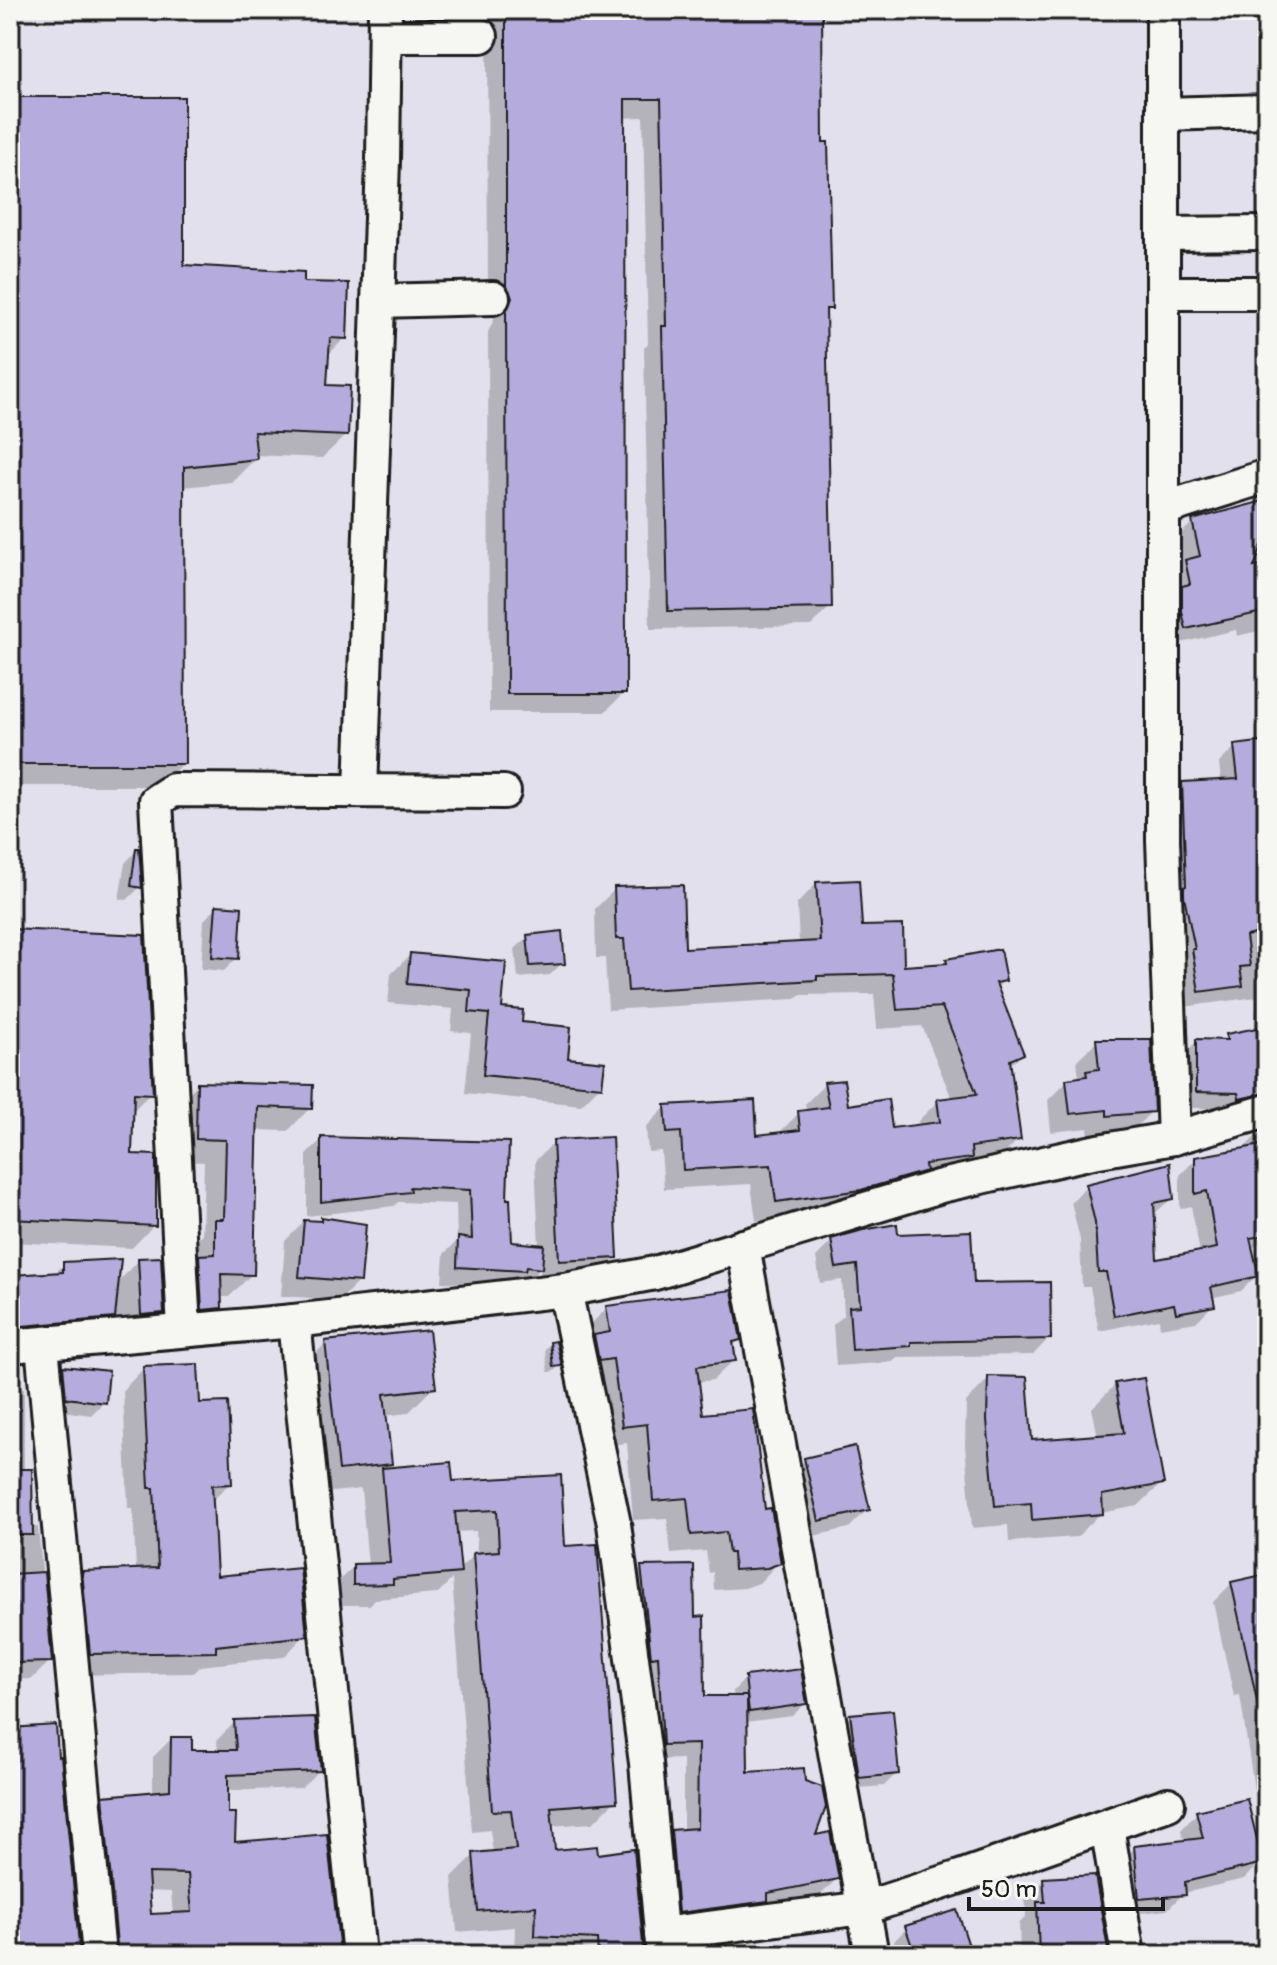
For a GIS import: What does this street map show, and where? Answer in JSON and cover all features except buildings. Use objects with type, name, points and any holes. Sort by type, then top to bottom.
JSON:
[{"type":"street","points":[[1163,10],[1163,840],[1174,1138]]},
{"type":"street","points":[[361,791],[385,23],[481,36]]},
{"type":"street","points":[[1163,114],[1267,111]]},
{"type":"street","points":[[1163,234],[1267,233]]},
{"type":"street","points":[[1163,293],[1267,293]]},
{"type":"street","points":[[378,301],[493,298]]},
{"type":"street","points":[[1163,509],[1267,476]]},
{"type":"street","points":[[184,1329],[156,801],[173,790],[504,792]]},
{"type":"street","points":[[10,1346],[294,1321],[565,1290],[655,1273],[941,1186],[1093,1152],[1174,1138],[1267,1111]]},
{"type":"street","points":[[743,1246],[872,1955]]},
{"type":"street","points":[[565,1290],[614,1524],[646,1763],[662,1944],[864,1908],[1168,1804]]},
{"type":"street","points":[[294,1321],[359,1955]]},
{"type":"street","points":[[42,1345],[99,1955]]},
{"type":"street","points":[[1107,1826],[1128,1955]]}]
